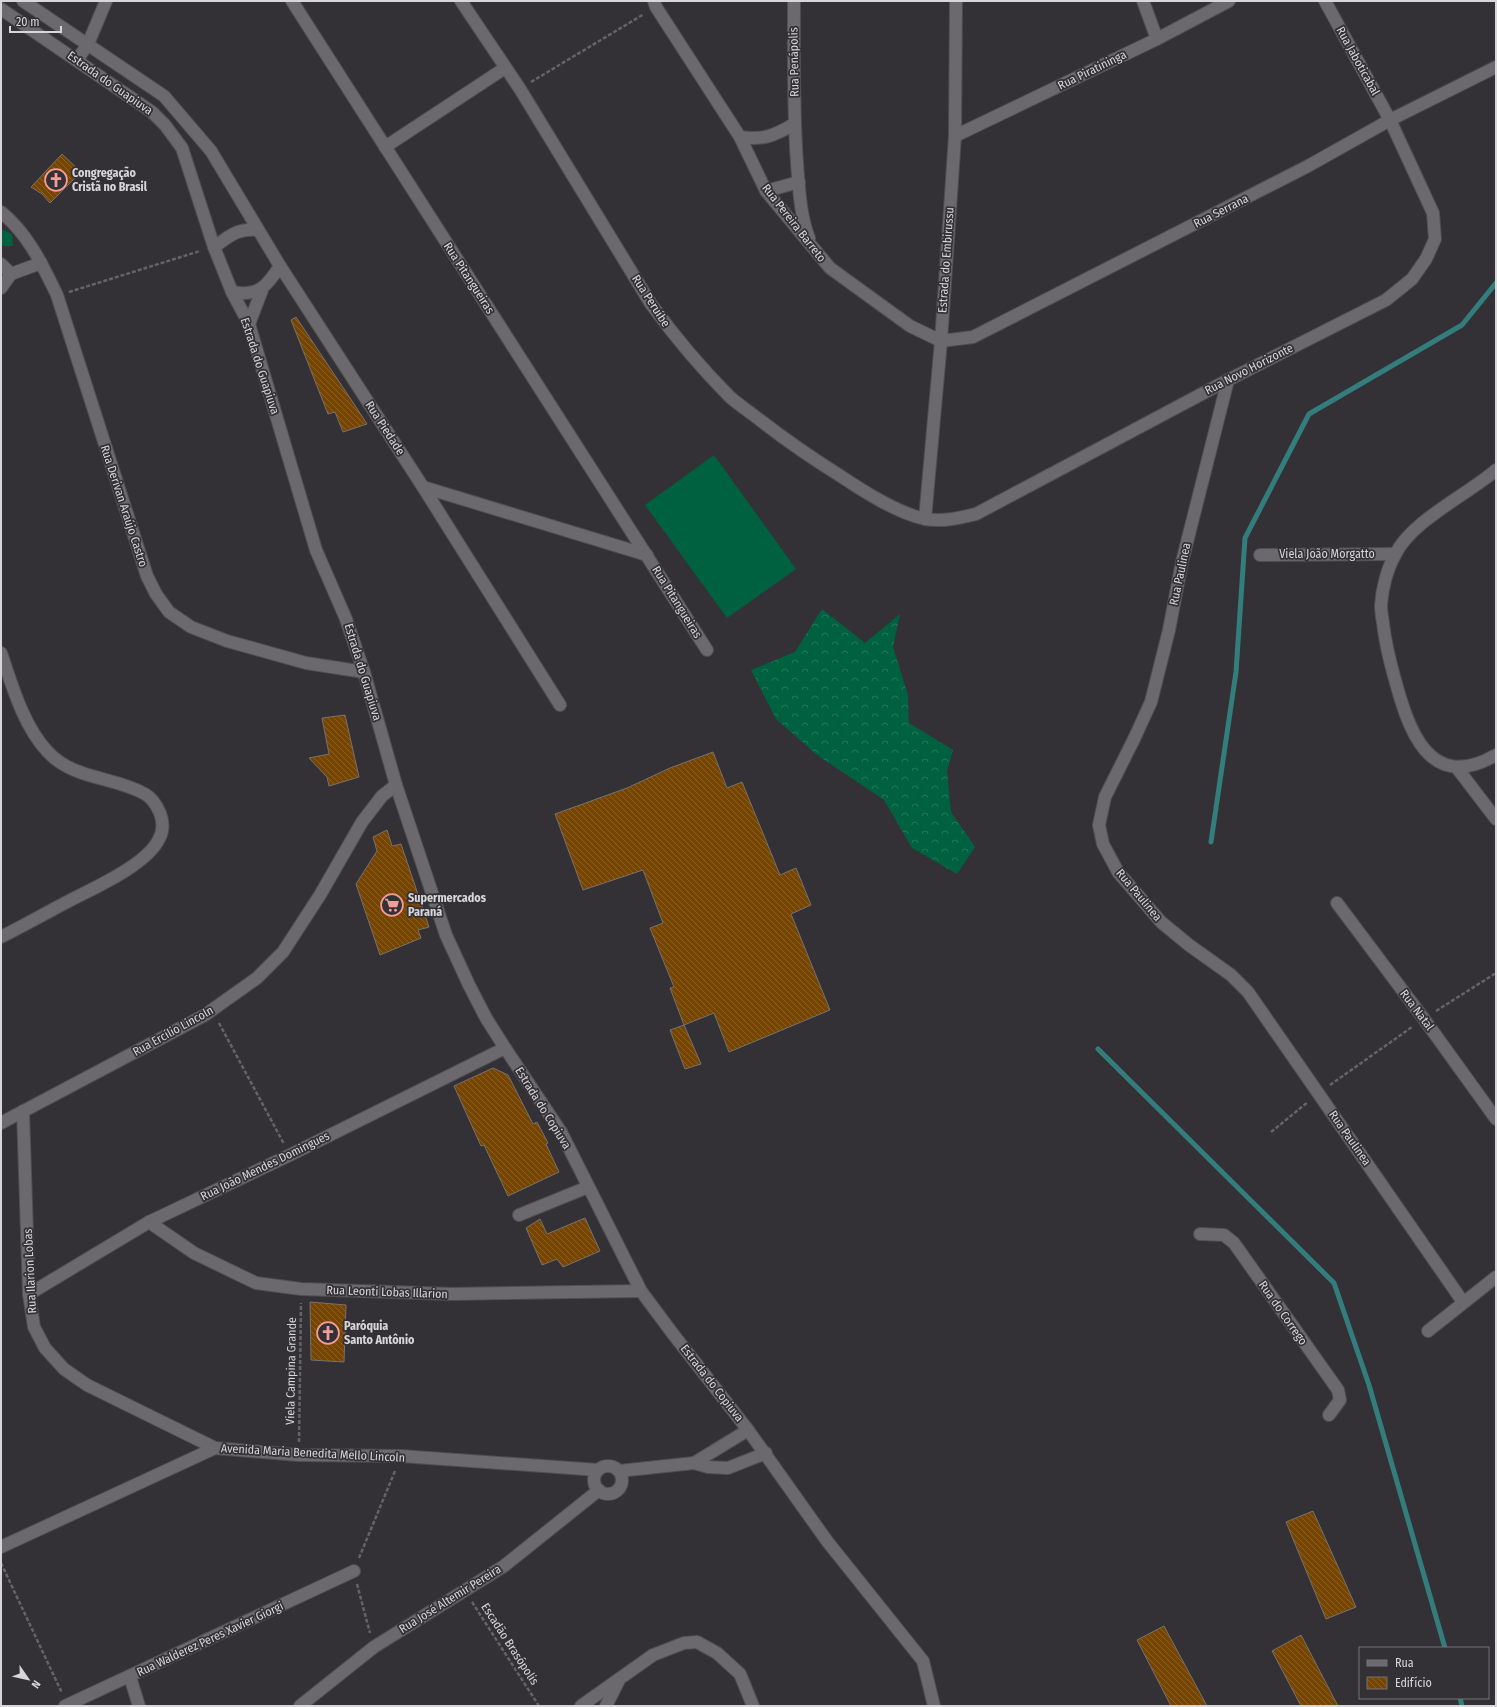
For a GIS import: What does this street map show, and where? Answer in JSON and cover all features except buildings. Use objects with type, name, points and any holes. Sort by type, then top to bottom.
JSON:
[{"type":"street","name":"Estrada do Guapiuva","points":[[23,1],[164,96],[211,151]]},
{"type":"street","points":[[77,60],[88,44],[106,1]]},
{"type":"street","name":"Rua Pitangueiras","points":[[292,1],[707,650]]},
{"type":"street","name":"Rua Peruíbe","points":[[461,1],[468,6],[651,304],[675,336],[703,369],[732,398],[809,456],[851,483],[892,506],[925,519]]},
{"type":"street","name":"Rua Penápolis","points":[[794,1],[794,124],[804,225],[811,245]]},
{"type":"street","name":"Estrada do Embirussu","points":[[925,519],[955,136],[956,1]]},
{"type":"street","points":[[1143,1],[1157,39]]},
{"type":"street","name":"Rua Piratininga","points":[[955,136],[1157,39],[1229,1]]},
{"type":"street","name":"Rua Jaboticabal","points":[[1326,1],[1390,120]]},
{"type":"street","name":"Rua Pereira Barreto","points":[[655,4],[740,137],[766,191],[830,268],[910,326],[940,341]]},
{"type":"street","name":"Estrada do Guapiuva","points":[[1,9],[62,49],[152,112],[182,148],[214,247],[232,292],[249,324],[316,550],[346,619],[364,672],[396,785],[446,935],[468,985],[504,1048]]},
{"type":"street","name":"Rua Serrana","points":[[940,341],[973,337],[980,334],[1308,166],[1390,120],[1496,67]]},
{"type":"street","points":[[385,147],[505,68]]},
{"type":"street","name":"Rua Novo Horizonte","points":[[925,519],[949,520],[976,514],[1228,380],[1386,300],[1412,279],[1426,259],[1435,239],[1432,213],[1390,120]]},
{"type":"street","points":[[740,137],[757,139],[769,136],[794,124]]},
{"type":"street","name":"Rua Piedade","points":[[211,151],[280,266],[423,487],[560,705]]},
{"type":"street","points":[[766,191],[799,182]]},
{"type":"street","name":"Rua Derivan Araújo Castro","points":[[1,212],[26,237],[57,295],[147,576],[156,594],[169,612],[191,627],[227,641],[306,663],[364,672]]},
{"type":"street","points":[[214,247],[237,231],[247,229],[258,230]]},
{"type":"street","points":[[1,288],[11,274],[41,263]]},
{"type":"street","points":[[1,264],[11,274]]},
{"type":"street","points":[[249,324],[262,290],[280,266]]},
{"type":"street","points":[[232,292],[250,293],[262,290]]},
{"type":"street","name":"Rua Paulinea","points":[[1228,380],[1182,562],[1169,630],[1151,702],[1105,797],[1099,826],[1103,844],[1118,872],[1161,922],[1189,945],[1231,975],[1248,992],[1463,1302]]},
{"type":"street","points":[[1496,470],[1484,481],[1431,517],[1408,537],[1395,554],[1387,576],[1381,605],[1386,646],[1402,705],[1412,732],[1421,747],[1445,765],[1457,768],[1473,766],[1496,755]]},
{"type":"street","name":"Rua Pitangueiras","points":[[423,487],[647,555]]},
{"type":"street","name":"Viela João Morgatto","points":[[1260,555],[1395,554]]},
{"type":"street","points":[[1,652],[23,711],[34,735],[47,751],[64,765],[84,775],[146,795],[158,806],[163,822],[159,839],[147,855],[127,870],[1,937]]},
{"type":"street","points":[[1457,768],[1496,819]]},
{"type":"street","name":"Rua Ercílio Lincoln","points":[[1,1123],[212,1011],[257,978],[283,952],[320,895],[362,822],[382,796],[396,785]]},
{"type":"street","name":"Rua Natal","points":[[1337,903],[1424,1019],[1496,1119]]},
{"type":"street","name":"Rua João Mendes Domingues","points":[[29,1294],[149,1222],[290,1155],[504,1048]]},
{"type":"street","name":"Estrada do Copiuva","points":[[504,1048],[561,1132],[642,1291],[673,1334],[766,1453],[827,1541],[923,1661],[934,1706]]},
{"type":"street","name":"Rua Ilarion Lobas","points":[[23,1111],[29,1294],[34,1327],[45,1348],[64,1369],[87,1385],[215,1448]]},
{"type":"street","points":[[519,1215],[588,1187]]},
{"type":"street","name":"Rua Leonti Lobas Illarion","points":[[149,1222],[194,1253],[256,1284],[301,1289],[452,1294],[642,1291]]},
{"type":"street","name":"Rua do Corrego","points":[[1200,1234],[1224,1235],[1234,1243],[1338,1390],[1340,1400],[1329,1414]]},
{"type":"street","points":[[1428,1330],[1496,1278]]},
{"type":"street","points":[[694,1463],[748,1430]]},
{"type":"street","name":"Avenida Maria Benedita Mello Lincoln","points":[[1,1547],[215,1448],[298,1454],[401,1456],[598,1470]]},
{"type":"street","points":[[619,1471],[694,1463],[708,1467],[728,1468],[766,1453]]},
{"type":"street","points":[[606,1466],[611,1466],[619,1471],[622,1479],[619,1488],[612,1493],[602,1493],[594,1482],[594,1478],[598,1470],[606,1466]]},
{"type":"street","name":"Rua José Altemir Pereira","points":[[300,1706],[374,1647],[504,1566],[599,1490]]},
{"type":"street","name":"Rua Walderez Peres Xavier Giorgi","points":[[66,1705],[130,1677],[354,1571]]},
{"type":"street","points":[[581,1706],[653,1655],[684,1643],[697,1642],[717,1653],[740,1674],[753,1706]]},
{"type":"street","points":[[130,1677],[136,1704]]},
{"type":"street","points":[[606,1706],[618,1681]]},
{"type":"path","points":[[520,89],[655,4]]},
{"type":"path","points":[[57,295],[214,247]]},
{"type":"path","points":[[1271,1132],[1319,1093],[1424,1019],[1496,973]]},
{"type":"path","points":[[212,1011],[290,1155]]},
{"type":"path","name":"Viela Campina Grande","points":[[298,1454],[301,1289]]},
{"type":"path","points":[[374,1647],[354,1571],[401,1456]]},
{"type":"path","points":[[1,1563],[66,1705]]},
{"type":"path","name":"Escadão Brasópolis","points":[[465,1591],[539,1706]]},
{"type":"green space","points":[[1,229],[12,234],[13,246],[1,246]]},
{"type":"green space","points":[[714,455],[796,569],[727,618],[645,505]]},
{"type":"green space","points":[[822,609],[865,643],[900,614],[893,647],[908,695],[909,723],[953,750],[947,771],[951,812],[975,847],[957,874],[912,848],[884,800],[817,755],[776,719],[751,670],[795,652]]},
{"type":"waterway","points":[[1211,842],[1236,672],[1245,538],[1309,414],[1462,325],[1496,283]]},
{"type":"waterway","points":[[1098,1049],[1334,1283],[1369,1385],[1445,1647]]},
{"type":"waterway","points":[[1460,1699],[1462,1706]]},
{"type":"place","name":"Congregação Cristã no Brasil","points":[[56,180]]},
{"type":"place","name":"Supermercados Paraná","points":[[392,905]]},
{"type":"place","name":"Paróquia Santo Antônio","points":[[328,1333]]}]
